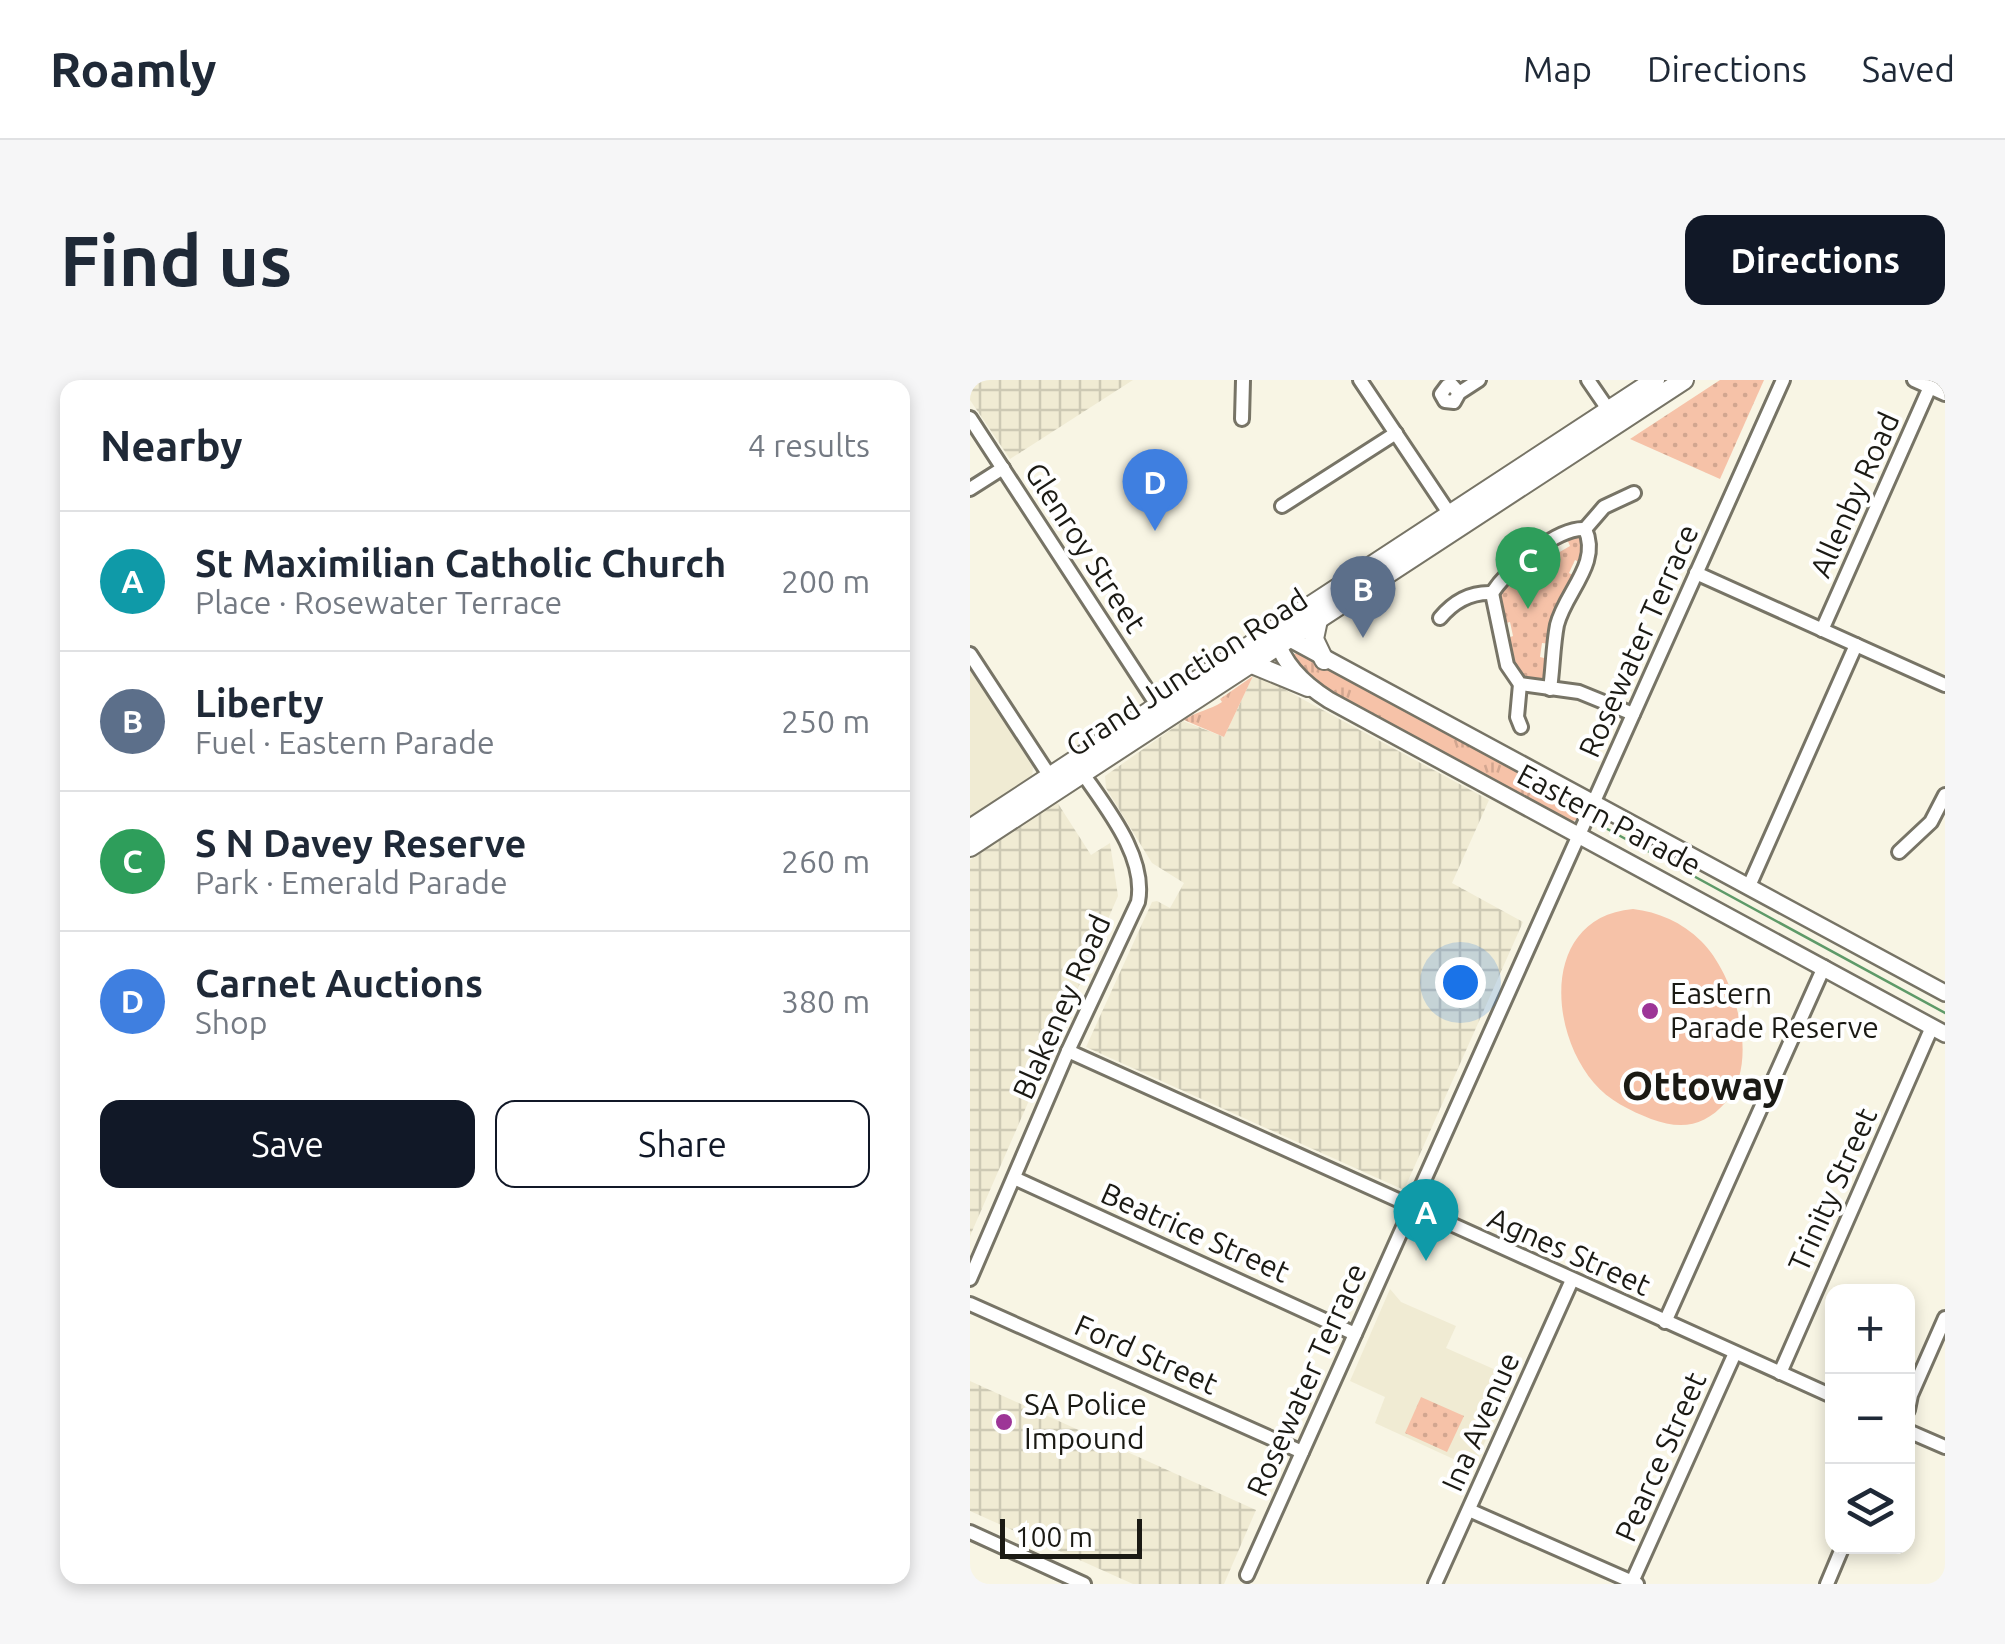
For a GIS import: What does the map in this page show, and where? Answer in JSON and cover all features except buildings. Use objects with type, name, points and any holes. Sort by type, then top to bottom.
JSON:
[{"type":"highway","name":"Grand Junction Road","points":[[1613,417],[1655,380]]},
{"type":"highway","name":"Grand Junction Road","points":[[970,847],[1054,783],[1252,664],[1281,638],[1613,417],[1684,380]]},
{"type":"highway","name":"Grand Junction Road","points":[[1078,767],[1157,705],[1318,620],[1455,522]]},
{"type":"highway","points":[[1318,620],[1314,639],[1324,660]]},
{"type":"highway","points":[[1252,664],[1308,687]]},
{"type":"highway","name":"Grand Junction Road","points":[[970,829],[1054,783]]},
{"type":"main road","name":"Eastern Parade","points":[[1281,638],[1945,993]]},
{"type":"main road","name":"Eastern Parade","points":[[1281,638],[1308,687],[1938,1031]]},
{"type":"street","points":[[1242,419],[1243,380]]},
{"type":"street","points":[[1360,380],[1455,522]]},
{"type":"street","points":[[1459,392],[1479,380]]},
{"type":"street","points":[[1588,380],[1613,417]]},
{"type":"street","points":[[1914,380],[1931,384],[1945,394]]},
{"type":"street","name":"Rosewater Terrace","points":[[1247,1574],[1781,381]]},
{"type":"street","name":"Allenby Road","points":[[1822,630],[1931,384]]},
{"type":"street","name":"Glenroy Street","points":[[970,418],[1157,705]]},
{"type":"street","points":[[1282,506],[1396,433]]},
{"type":"street","points":[[970,489],[1002,468]]},
{"type":"street","points":[[1522,728],[1517,717],[1520,684],[1507,664],[1492,593],[1510,568],[1570,530],[1586,529],[1604,506],[1634,493]]},
{"type":"street","points":[[1550,689],[1556,628],[1562,608],[1591,553],[1586,529]]},
{"type":"street","points":[[1696,573],[1945,685]]},
{"type":"street","points":[[1440,618],[1447,608],[1475,592],[1492,593]]},
{"type":"street","points":[[1750,886],[1856,645]]},
{"type":"street","points":[[970,654],[1054,783]]},
{"type":"street","points":[[1520,684],[1580,692],[1634,714]]},
{"type":"street","name":"Blakeney Road","points":[[970,1279],[1140,892],[1126,845],[1078,767]]},
{"type":"street","points":[[1899,852],[1931,822],[1945,795]]},
{"type":"street","points":[[1665,1322],[1824,967]]},
{"type":"street","name":"Trinity Street","points":[[1780,1373],[1938,1031]]},
{"type":"street","name":"Agnes Street","points":[[1068,1052],[1825,1393]]},
{"type":"street","name":"Beatrice Street","points":[[1014,1178],[1355,1334]]},
{"type":"street","name":"Ina Avenue","points":[[1435,1584],[1572,1280]]},
{"type":"street","name":"Ford Street","points":[[970,1304],[1302,1452]]},
{"type":"street","points":[[1915,1384],[1945,1318]]},
{"type":"street","name":"Pearce Street","points":[[1634,1583],[1735,1353]]},
{"type":"street","points":[[1915,1434],[1945,1447]]},
{"type":"street","points":[[1468,1510],[1634,1583]]},
{"type":"street","points":[[970,1532],[1084,1584]]},
{"type":"street","points":[[1826,1584],[1839,1554]]},
{"type":"shaded area","points":[[970,380],[1133,380],[1010,459],[970,400]]},
{"type":"shaded area","points":[[970,667],[1033,767],[1032,777],[970,818]]},
{"type":"shaded area","points":[[1258,675],[1489,800],[1452,883],[1523,922],[1404,1190],[1086,1047],[1152,902],[1170,908],[1184,883],[1152,863],[1106,788],[1105,776],[1183,721],[1224,737],[1253,676]]},
{"type":"shaded area","points":[[1057,802],[1091,855],[1110,843],[1118,896],[970,1236],[970,860]]},
{"type":"shaded area","points":[[1390,1289],[1401,1302],[1456,1326],[1446,1348],[1514,1378],[1473,1468],[1375,1423],[1385,1397],[1350,1381]]},
{"type":"shaded area","points":[[970,1381],[1256,1510],[1224,1584],[1133,1584],[970,1511]]},
{"type":"green space","points":[[1720,380],[1764,380],[1720,479],[1630,439]]},
{"type":"green space","points":[[1582,533],[1583,564],[1575,560],[1569,573],[1576,577],[1551,644],[1542,643],[1540,657],[1548,659],[1542,682],[1531,682],[1514,668],[1505,639],[1513,636],[1510,622],[1502,624],[1501,595],[1517,570],[1523,577],[1534,569],[1530,561],[1553,547],[1558,553],[1570,546],[1567,539]]},
{"type":"green space","points":[[1297,653],[1574,801],[1580,810],[1576,820],[1568,822],[1377,719],[1302,672],[1291,655]]},
{"type":"green space","points":[[1253,676],[1224,737],[1184,720],[1222,702],[1220,699]]},
{"type":"green space","name":"Eastern Parade Reserve","points":[[1633,909],[1669,919],[1701,941],[1724,974],[1733,996],[1742,1042],[1742,1065],[1736,1085],[1718,1110],[1692,1124],[1662,1122],[1613,1100],[1594,1083],[1578,1060],[1568,1034],[1562,978],[1569,953],[1582,932],[1604,917]]},
{"type":"green space","points":[[1421,1397],[1464,1416],[1447,1452],[1405,1433]]},
{"type":"waterway","points":[[1600,825],[1945,1013]]},
{"type":"place","name":"Carnet Auctions","points":[[1155,531]]},
{"type":"place","name":"S N Davey Reserve","points":[[1528,609]]},
{"type":"place","name":"Liberty","points":[[1363,638]]},
{"type":"place","name":"Eastern Parade Reserve","points":[[1650,1011]]},
{"type":"place","name":"St Maximilian Catholic Church","points":[[1426,1261]]},
{"type":"place","name":"SA Police Impound","points":[[1004,1422]]},
{"type":"district","name":"Ottoway","points":[[1703,1086]]}]
